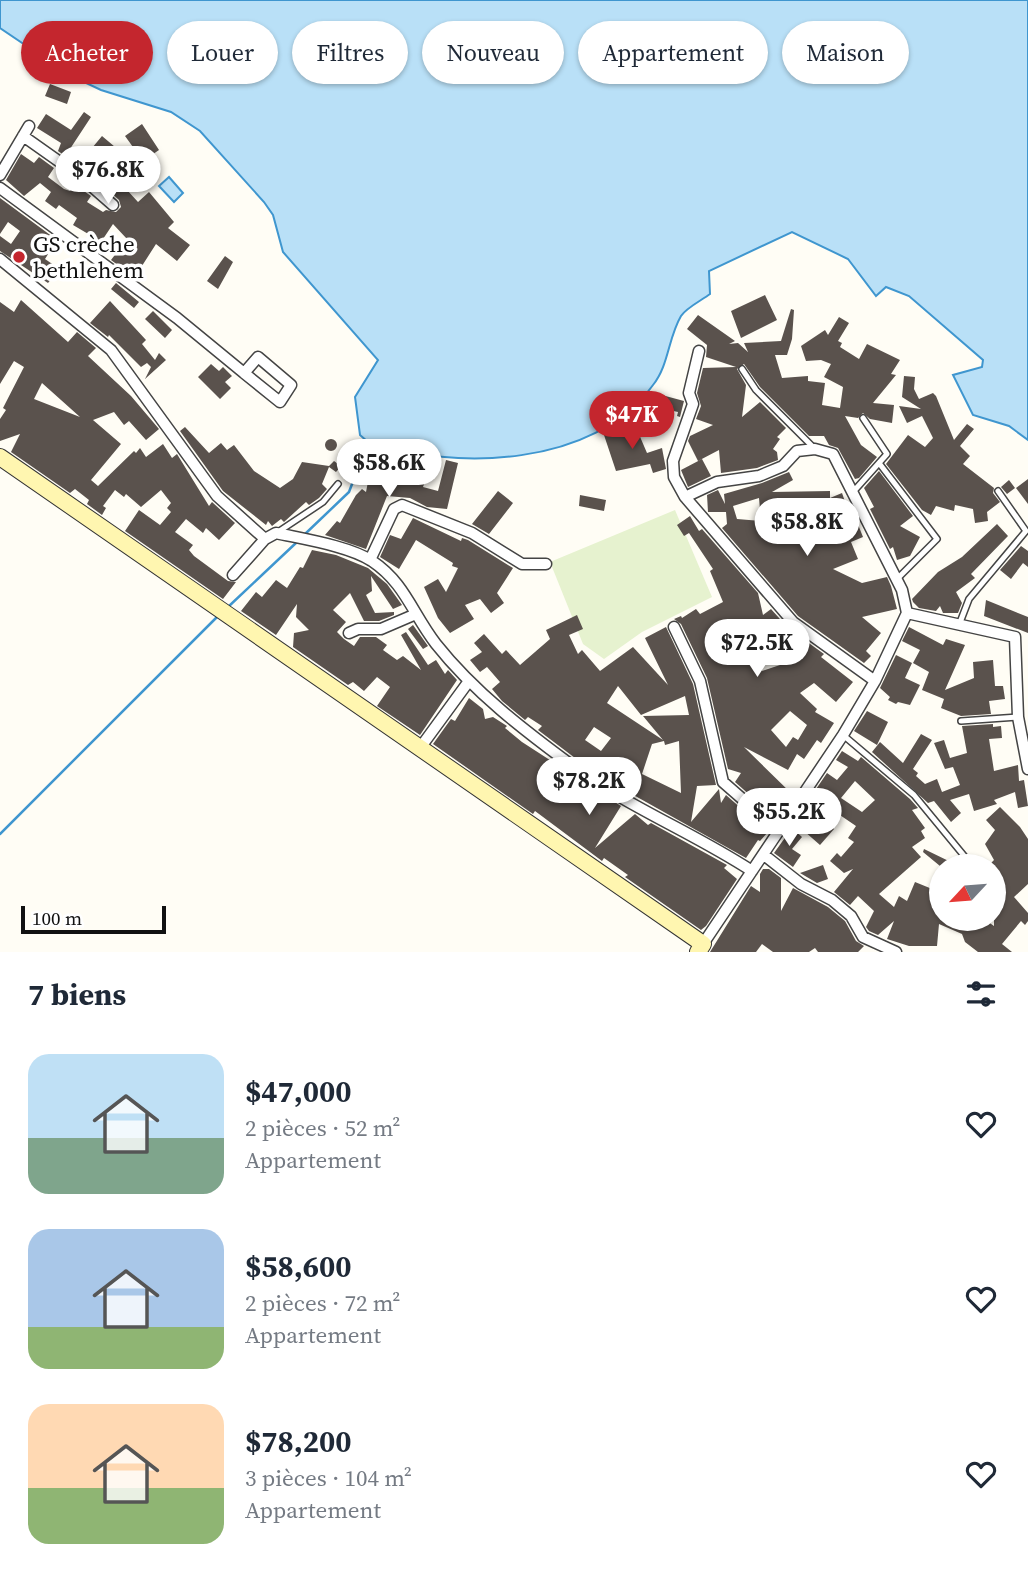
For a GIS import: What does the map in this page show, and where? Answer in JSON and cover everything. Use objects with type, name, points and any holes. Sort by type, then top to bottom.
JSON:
[{"type":"street","points":[[0,175],[29,125]]},
{"type":"street","points":[[23,136],[81,177],[113,205]]},
{"type":"street","points":[[0,188],[177,318],[278,403],[292,389],[260,357],[244,373]]},
{"type":"street","points":[[0,259],[111,350],[217,496],[265,539]]},
{"type":"street","points":[[699,351],[690,393],[693,404],[673,461],[674,477],[685,497],[793,622],[875,681]]},
{"type":"street","points":[[0,457],[420,748],[700,948],[843,735],[875,681],[907,613],[897,579],[833,454],[815,449],[797,451],[783,466],[759,476],[717,482],[685,497]]},
{"type":"street","points":[[370,560],[394,509],[402,505],[472,533],[522,564],[546,564]]},
{"type":"street","points":[[233,575],[265,539],[280,534],[345,550],[370,560],[398,582],[436,644],[469,681],[575,768],[632,806],[717,848],[752,871]]},
{"type":"street","points":[[907,613],[1015,637],[1018,716],[1028,769]]},
{"type":"street","points":[[349,633],[358,629],[381,629],[416,614]]},
{"type":"street","points":[[674,627],[700,681],[713,740],[722,765],[723,782],[779,831]]},
{"type":"street","points":[[420,748],[469,681]]},
{"type":"street","points":[[764,855],[801,884],[832,900],[851,916],[863,937],[895,952]]},
{"type":"lane","points":[[742,369],[756,390],[815,449]]},
{"type":"lane","points":[[853,492],[887,454],[863,418]]},
{"type":"lane","points":[[879,463],[937,539],[897,579]]},
{"type":"lane","points":[[280,534],[323,502],[338,484]]},
{"type":"lane","points":[[959,625],[969,599],[1026,531],[998,491]]},
{"type":"lane","points":[[961,722],[1018,716]]},
{"type":"lane","points":[[843,735],[914,794],[963,854]]},
{"type":"green space","points":[[675,510],[712,597],[642,632],[604,659],[583,644],[550,562]]},
{"type":"water","points":[[0,0],[1028,0],[1028,440],[1009,426],[973,415],[953,375],[982,367],[983,360],[909,296],[886,287],[876,296],[848,259],[792,232],[709,271],[710,294],[681,316],[662,369],[653,385],[627,412],[596,433],[560,447],[521,455],[481,458],[441,457],[368,442],[360,435],[355,397],[378,360],[283,252],[273,215],[264,202],[200,131],[171,112],[88,84],[153,84],[153,21],[21,21],[21,42],[0,28]]},
{"type":"water","points":[[169,177],[183,193],[174,202],[159,186]]},
{"type":"building","points":[[50,84],[71,92],[67,104],[45,96]]},
{"type":"building","points":[[84,112],[91,117],[68,152],[74,155],[71,160],[58,151],[61,143],[37,128],[46,114],[71,130]]},
{"type":"building","points":[[142,124],[159,150],[143,161],[125,136]]},
{"type":"building","points":[[102,136],[147,174],[127,190],[138,202],[149,192],[174,222],[168,228],[190,245],[177,261],[156,244],[140,269],[135,265],[130,274],[111,260],[127,239],[113,224],[97,248],[87,241],[90,235],[73,225],[77,218],[59,205],[56,209],[45,201],[51,192],[40,183],[24,196],[6,180],[21,154],[34,163],[39,157],[54,168],[48,177],[64,189],[70,191],[74,184],[91,196],[87,202],[103,212],[116,212],[121,207],[119,200],[86,170],[99,154],[92,148]]},
{"type":"building","points":[[0,198],[57,240],[45,259],[61,270],[54,280],[52,278],[48,283],[0,251],[0,236],[11,244],[20,231],[8,222],[0,234]]},
{"type":"building","points":[[225,256],[233,262],[218,289],[207,281]]},
{"type":"building","points":[[116,283],[139,302],[134,308],[111,289]]},
{"type":"building","points":[[765,295],[777,320],[741,338],[731,311]]},
{"type":"building","points":[[21,300],[68,342],[77,332],[96,348],[88,356],[131,396],[159,429],[146,440],[129,421],[124,425],[114,412],[93,420],[121,444],[91,480],[98,486],[134,451],[136,453],[140,448],[146,457],[163,444],[172,458],[177,454],[209,506],[212,502],[235,523],[219,540],[206,528],[203,533],[186,519],[175,532],[193,545],[189,550],[194,556],[228,581],[236,582],[223,599],[125,531],[139,510],[160,525],[171,512],[167,508],[171,503],[161,490],[141,507],[126,494],[124,497],[115,490],[103,506],[106,508],[102,515],[87,504],[89,500],[75,489],[70,493],[11,452],[20,434],[0,441],[0,419],[6,410],[3,408],[24,367],[14,361],[0,384],[0,302],[14,312]],"holes":[[[42,383],[80,417],[34,399]]]},
{"type":"building","points":[[110,301],[146,340],[142,344],[155,360],[159,353],[166,360],[145,379],[151,367],[147,363],[141,367],[109,335],[108,337],[90,323]]},
{"type":"building","points":[[791,309],[794,310],[792,339],[787,355],[775,355],[782,378],[808,376],[808,381],[825,383],[822,405],[840,408],[843,387],[824,377],[831,364],[821,360],[806,361],[801,346],[825,330],[828,335],[839,317],[849,323],[838,341],[842,343],[840,347],[859,359],[867,344],[900,360],[891,374],[896,375],[873,403],[894,405],[892,423],[870,419],[863,413],[858,418],[845,416],[861,445],[877,457],[859,478],[855,479],[838,448],[829,445],[824,436],[809,436],[760,387],[744,364],[737,369],[746,385],[742,417],[760,402],[786,428],[777,437],[780,439],[773,449],[777,452],[778,460],[757,468],[721,473],[719,450],[698,461],[688,441],[690,436],[713,425],[696,419],[701,406],[697,393],[703,368],[736,367],[706,357],[707,345],[687,329],[698,315],[735,341],[729,344],[738,343],[748,352],[744,343],[781,341]]},
{"type":"building","points":[[153,311],[172,330],[165,338],[145,319]]},
{"type":"building","points":[[211,364],[219,371],[223,367],[232,376],[225,382],[231,388],[220,399],[198,377]]},
{"type":"building","points":[[904,376],[915,377],[914,389],[919,399],[933,393],[936,396],[954,440],[967,424],[974,429],[960,446],[970,456],[963,464],[994,488],[993,493],[1000,502],[987,512],[988,521],[975,523],[973,509],[955,505],[954,511],[936,506],[931,515],[922,510],[886,464],[908,435],[925,447],[933,438],[922,416],[907,423],[899,406],[921,409],[902,397]]},
{"type":"building","points":[[658,394],[684,401],[680,417],[677,416],[678,412],[655,407]]},
{"type":"building","points":[[635,425],[647,453],[662,448],[666,469],[653,473],[650,464],[616,471],[603,432],[611,429],[613,434]]},
{"type":"building","points":[[185,427],[209,453],[221,443],[227,450],[234,445],[254,471],[280,488],[293,479],[302,462],[329,466],[334,461],[341,466],[336,472],[329,467],[322,484],[327,489],[319,498],[309,505],[306,502],[284,522],[281,519],[272,526],[268,521],[266,525],[223,491],[180,431]]},
{"type":"building","points":[[331,439],[337,445],[331,451],[325,445]]},
{"type":"building","points":[[373,456],[396,459],[393,477],[410,480],[413,468],[428,473],[423,487],[438,491],[446,460],[458,463],[447,509],[427,507],[410,498],[387,496],[366,549],[325,535],[337,521],[340,523],[356,495],[362,489],[366,492]]},
{"type":"building","points":[[702,459],[711,476],[688,487],[681,470]]},
{"type":"building","points":[[879,471],[913,516],[900,526],[920,537],[910,556],[897,560],[893,547],[890,549],[870,509],[874,507],[864,488]]},
{"type":"building","points":[[789,472],[793,480],[772,492],[830,491],[830,498],[842,493],[851,519],[855,517],[863,537],[851,542],[858,559],[833,569],[862,583],[887,577],[897,609],[862,617],[881,633],[866,651],[871,656],[864,663],[798,616],[722,528],[727,524],[726,512],[708,512],[707,495],[718,490],[725,504],[724,494]],"holes":[[[759,498],[761,521],[737,519],[733,506]]]},
{"type":"building","points":[[1028,479],[1028,504],[1016,488]]},
{"type":"building","points":[[1009,480],[1015,488],[1007,494],[1001,487]]},
{"type":"building","points":[[498,491],[513,503],[489,534],[472,524]]},
{"type":"building","points":[[580,495],[606,500],[604,511],[579,506]]},
{"type":"building","points":[[690,516],[699,531],[702,529],[758,593],[763,615],[771,609],[788,628],[824,654],[821,657],[853,682],[836,702],[814,683],[800,693],[817,709],[815,712],[834,723],[821,743],[817,740],[804,759],[797,754],[788,770],[744,747],[793,795],[775,817],[735,782],[741,773],[728,769],[707,678],[681,624],[674,619],[681,616],[682,618],[696,609],[700,614],[723,602],[710,571],[713,569],[689,533],[684,536],[677,525]],"holes":[[[775,638],[789,656],[783,664],[762,671],[760,658],[768,643]],[[790,711],[807,725],[798,740],[793,737],[786,747],[771,730]]]},
{"type":"building","points":[[413,518],[461,541],[462,538],[468,540],[513,568],[497,593],[504,603],[491,613],[480,599],[465,605],[474,619],[450,633],[438,618],[424,587],[438,579],[446,592],[458,568],[416,540],[399,569],[380,557],[390,535],[401,539]]},
{"type":"building","points":[[997,524],[1008,536],[971,574],[975,578],[956,592],[962,603],[958,613],[943,613],[940,606],[936,611],[919,608],[913,602],[912,599],[938,572],[962,557]]},
{"type":"building","points":[[1021,546],[1028,551],[1028,567],[1023,563],[1011,579],[1000,570]]},
{"type":"building","points":[[312,550],[336,555],[368,568],[387,584],[402,605],[393,609],[371,576],[372,591],[366,595],[375,613],[394,612],[394,615],[379,621],[364,621],[350,593],[333,610],[346,622],[337,632],[344,639],[354,646],[360,637],[376,637],[387,645],[383,650],[397,660],[403,656],[421,670],[401,635],[406,632],[428,665],[436,660],[445,674],[448,670],[457,680],[420,735],[377,706],[390,687],[377,677],[364,691],[353,682],[348,685],[293,647],[294,633],[309,630],[296,617],[297,604],[276,635],[241,611],[256,592],[262,597],[276,580],[287,588],[300,567],[303,568]]},
{"type":"building","points":[[986,600],[1028,617],[1028,633],[984,616]]},
{"type":"building","points":[[577,615],[583,629],[569,635],[578,654],[582,650],[600,671],[633,647],[668,685],[645,638],[666,627],[693,684],[716,785],[697,786],[691,822],[719,789],[721,803],[726,795],[768,832],[758,840],[746,858],[621,788],[579,761],[538,730],[542,726],[528,717],[525,720],[502,701],[492,689],[500,682],[487,667],[480,672],[470,660],[482,652],[474,643],[484,634],[502,654],[506,650],[520,665],[550,639],[546,630]],"holes":[[[618,686],[641,715],[685,696],[689,715],[643,716],[663,740],[607,703]],[[594,727],[611,738],[601,751],[585,740]],[[664,741],[665,745],[679,741],[681,793],[642,774],[652,744]]]},
{"type":"building","points":[[413,625],[428,646],[423,649],[408,629]]},
{"type":"building","points":[[909,627],[943,645],[946,639],[965,645],[945,690],[974,678],[973,662],[993,660],[995,686],[1003,686],[1005,699],[989,701],[991,714],[961,716],[941,708],[944,699],[922,690],[929,672],[913,663],[920,650],[902,641]]},
{"type":"building","points":[[896,655],[912,663],[905,678],[920,685],[910,705],[898,702],[896,704],[888,700],[890,697],[880,688]]},
{"type":"building","points":[[469,698],[483,709],[485,719],[493,717],[507,726],[505,728],[522,742],[621,806],[595,848],[635,814],[648,825],[651,823],[727,865],[724,868],[737,879],[706,926],[701,930],[625,877],[628,875],[604,858],[602,861],[535,811],[533,814],[433,744],[451,719],[455,721]]},
{"type":"building","points":[[867,711],[888,722],[877,745],[854,731]]},
{"type":"building","points":[[993,724],[993,727],[1001,726],[1002,738],[989,739],[994,771],[1018,765],[1019,781],[1024,780],[1028,806],[1018,808],[1015,792],[994,800],[997,804],[974,811],[969,794],[950,800],[961,813],[951,822],[934,801],[928,803],[872,752],[880,742],[903,763],[921,734],[932,740],[913,769],[925,784],[937,779],[942,792],[960,785],[953,767],[945,769],[934,743],[944,740],[950,758],[967,753],[962,726]]},
{"type":"building","points":[[842,751],[858,761],[861,757],[918,808],[912,810],[925,828],[921,831],[925,838],[912,847],[921,857],[879,894],[894,907],[899,896],[907,901],[915,882],[929,888],[929,931],[938,931],[937,946],[909,946],[887,939],[894,921],[878,935],[869,931],[866,927],[874,911],[858,896],[850,905],[834,892],[853,869],[844,873],[830,861],[837,853],[841,857],[854,842],[848,838],[856,826],[834,811],[826,822],[834,829],[820,845],[804,831],[812,821],[803,813],[816,798],[812,795],[827,773],[837,780],[848,767],[836,760]],"holes":[[[855,781],[875,800],[862,812],[841,798]]]},
{"type":"building","points":[[1000,807],[1028,839],[1028,884],[1014,897],[1028,913],[1028,921],[1025,925],[1021,921],[1002,944],[1012,952],[978,952],[965,942],[962,934],[955,931],[1006,931],[1006,854],[991,854],[985,844],[995,830],[986,820]]},
{"type":"building","points":[[792,828],[802,837],[792,849],[801,855],[793,867],[774,853]]},
{"type":"building","points":[[924,849],[934,854],[929,854],[929,857],[923,852]]},
{"type":"building","points":[[823,865],[828,879],[817,883],[800,873]]},
{"type":"building","points":[[763,869],[769,869],[781,878],[781,911],[793,888],[828,907],[845,921],[856,941],[864,946],[858,952],[818,952],[815,948],[809,952],[773,952],[762,944],[756,952],[710,952],[751,886],[760,892],[760,874]]},
{"type":"waterway","points":[[304,535],[349,492],[368,442]]},
{"type":"waterway","points":[[228,607],[297,542]]},
{"type":"waterway","points":[[0,834],[218,616]]},
{"type":"place","name":"GS crèche bethlehem","points":[[19,257]]}]
